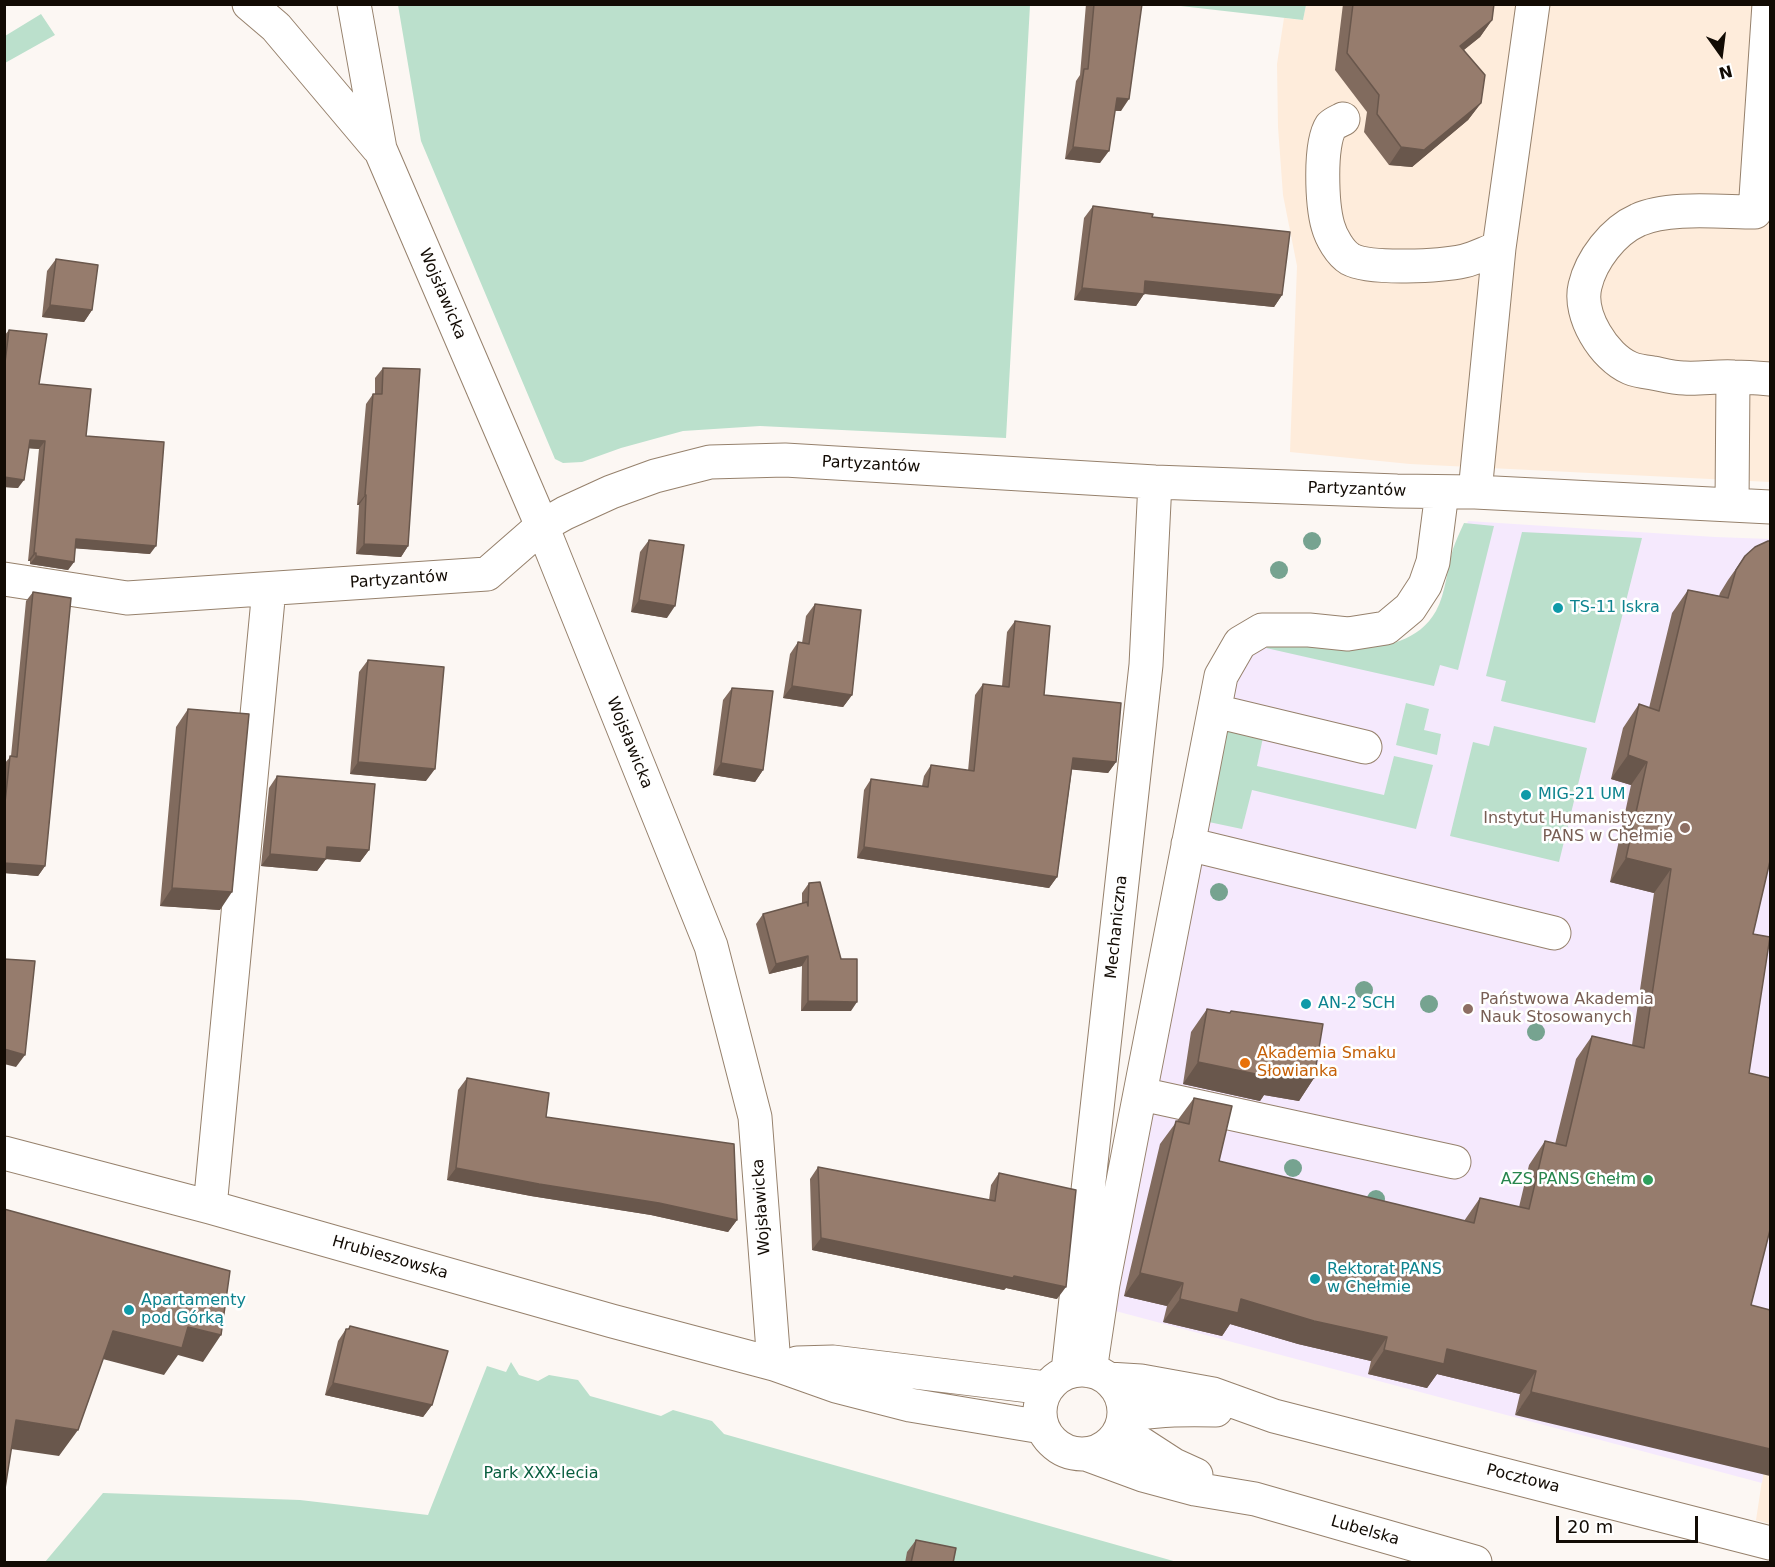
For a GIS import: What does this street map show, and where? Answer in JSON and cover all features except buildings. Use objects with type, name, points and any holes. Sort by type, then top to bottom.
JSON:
[{"type":"street","name":"Wojsławicka","points":[[249,4],[276,27],[380,150]]},
{"type":"street","name":"Wojsławicka","points":[[354,4],[380,150],[542,526],[711,946],[755,1117],[774,1364]]},
{"type":"street","points":[[1475,492],[1499,248],[1533,4]]},
{"type":"street","points":[[1769,4],[1763,213],[1695,211],[1667,213],[1638,220],[1619,233],[1602,251],[1590,269],[1584,288],[1586,311],[1595,333],[1608,352],[1631,369],[1683,378],[1733,376],[1770,379]]},
{"type":"street","points":[[1343,119],[1332,124],[1328,134],[1323,166],[1324,207],[1328,228],[1337,246],[1349,259],[1365,264],[1437,264],[1465,260],[1499,248]]},
{"type":"street","points":[[1732,505],[1733,376]]},
{"type":"street","name":"Partyzantów","points":[[4,579],[127,598],[487,574],[542,526],[565,513],[611,492],[655,476],[710,462],[785,460],[1155,482],[1475,492],[1770,507]]},
{"type":"street","name":"Mechaniczna","points":[[1078,1377],[1146,665],[1155,482]]},
{"type":"street","points":[[1255,1500],[1196,1489],[1143,1475],[1086,1454],[1073,1453],[1060,1448],[1049,1439],[1042,1427],[1041,1400],[1078,1377],[1104,1284],[1221,676],[1240,643],[1262,630],[1309,630],[1348,634],[1386,628],[1410,608],[1425,585],[1433,562],[1442,492]]},
{"type":"street","points":[[210,1207],[269,589]]},
{"type":"street","points":[[1215,711],[1365,747]]},
{"type":"street","points":[[1188,844],[1554,933]]},
{"type":"street","points":[[1141,1094],[1454,1162]]},
{"type":"street","name":"Hrubieszowska","points":[[4,1153],[210,1207],[612,1321],[774,1364]]},
{"type":"street","points":[[774,1364],[833,1362],[1141,1381],[1213,1394],[1274,1416]]},
{"type":"street","points":[[774,1364],[836,1386],[910,1405],[1042,1427]]},
{"type":"street","points":[[1078,1377],[1117,1389],[1123,1402],[1122,1423],[1111,1441],[1100,1450],[1086,1454]]},
{"type":"street","points":[[1122,1423],[1146,1411],[1189,1409],[1226,1410],[1274,1416]]},
{"type":"street","name":"Pocztowa","points":[[1274,1416],[1770,1543]]},
{"type":"street","points":[[1122,1423],[1174,1465],[1255,1500]]},
{"type":"street","name":"Lubelska","points":[[1255,1500],[1475,1563]]},
{"type":"shaded area","points":[[1306,4],[1770,5],[1770,482],[1410,464],[1290,452],[1297,266],[1283,195],[1278,127],[1277,64],[1284,18],[1303,20]]},
{"type":"shaded area","name":"Państwowa Akademia Nauk Stosowanych","points":[[1468,521],[1770,539],[1770,1434],[1762,1483],[1108,1309],[1227,706],[1248,657],[1265,645],[1368,655],[1415,639],[1436,616],[1454,556]]},
{"type":"shaded area","points":[[1770,1428],[1770,1524],[1756,1520]]},
{"type":"green space","points":[[398,5],[1030,5],[1006,438],[760,426],[683,431],[621,448],[582,462],[563,463],[555,459],[421,141]]},
{"type":"green space","points":[[1172,5],[1306,5],[1303,20]]},
{"type":"green space","points":[[41,14],[55,35],[5,63],[5,36]]},
{"type":"green space","points":[[1464,523],[1494,526],[1458,670],[1440,665],[1434,686],[1266,648],[1274,642],[1362,648],[1405,639],[1422,628],[1436,611],[1442,596],[1453,549]]},
{"type":"green space","points":[[1522,532],[1642,538],[1595,723],[1501,701],[1506,681],[1486,676]]},
{"type":"green space","points":[[1406,703],[1429,709],[1424,730],[1441,734],[1437,755],[1396,745]]},
{"type":"green space","points":[[1227,718],[1265,728],[1257,766],[1384,795],[1394,756],[1433,765],[1416,829],[1252,790],[1242,829],[1204,821]]},
{"type":"green space","points":[[1494,726],[1587,748],[1559,862],[1450,836],[1473,742],[1489,746]]},
{"type":"green space","name":"Park XXX-lecia","points":[[511,1362],[519,1375],[538,1381],[549,1375],[578,1380],[590,1396],[661,1416],[673,1410],[712,1421],[724,1434],[1177,1562],[45,1562],[103,1493],[300,1500],[428,1515],[487,1366],[506,1372]]},
{"type":"place","name":"TS-11 Iskra","points":[[1558,608]]},
{"type":"place","name":"MIG-21 UM","points":[[1526,795]]},
{"type":"place","name":"Instytut Humanistyczny PANS w Chełmie","points":[[1685,828]]},
{"type":"place","name":"AN-2 SCH","points":[[1306,1004]]},
{"type":"place","name":"Państwowa Akademia Nauk Stosowanych","points":[[1468,1009]]},
{"type":"place","name":"Akademia Smaku Słowianka","points":[[1245,1063]]},
{"type":"place","name":"AZS PANS Chełm","points":[[1648,1180]]},
{"type":"place","name":"Rektorat PANS w Chełmie","points":[[1315,1279]]},
{"type":"place","name":"Apartamenty pod Górką","points":[[129,1310]]}]
